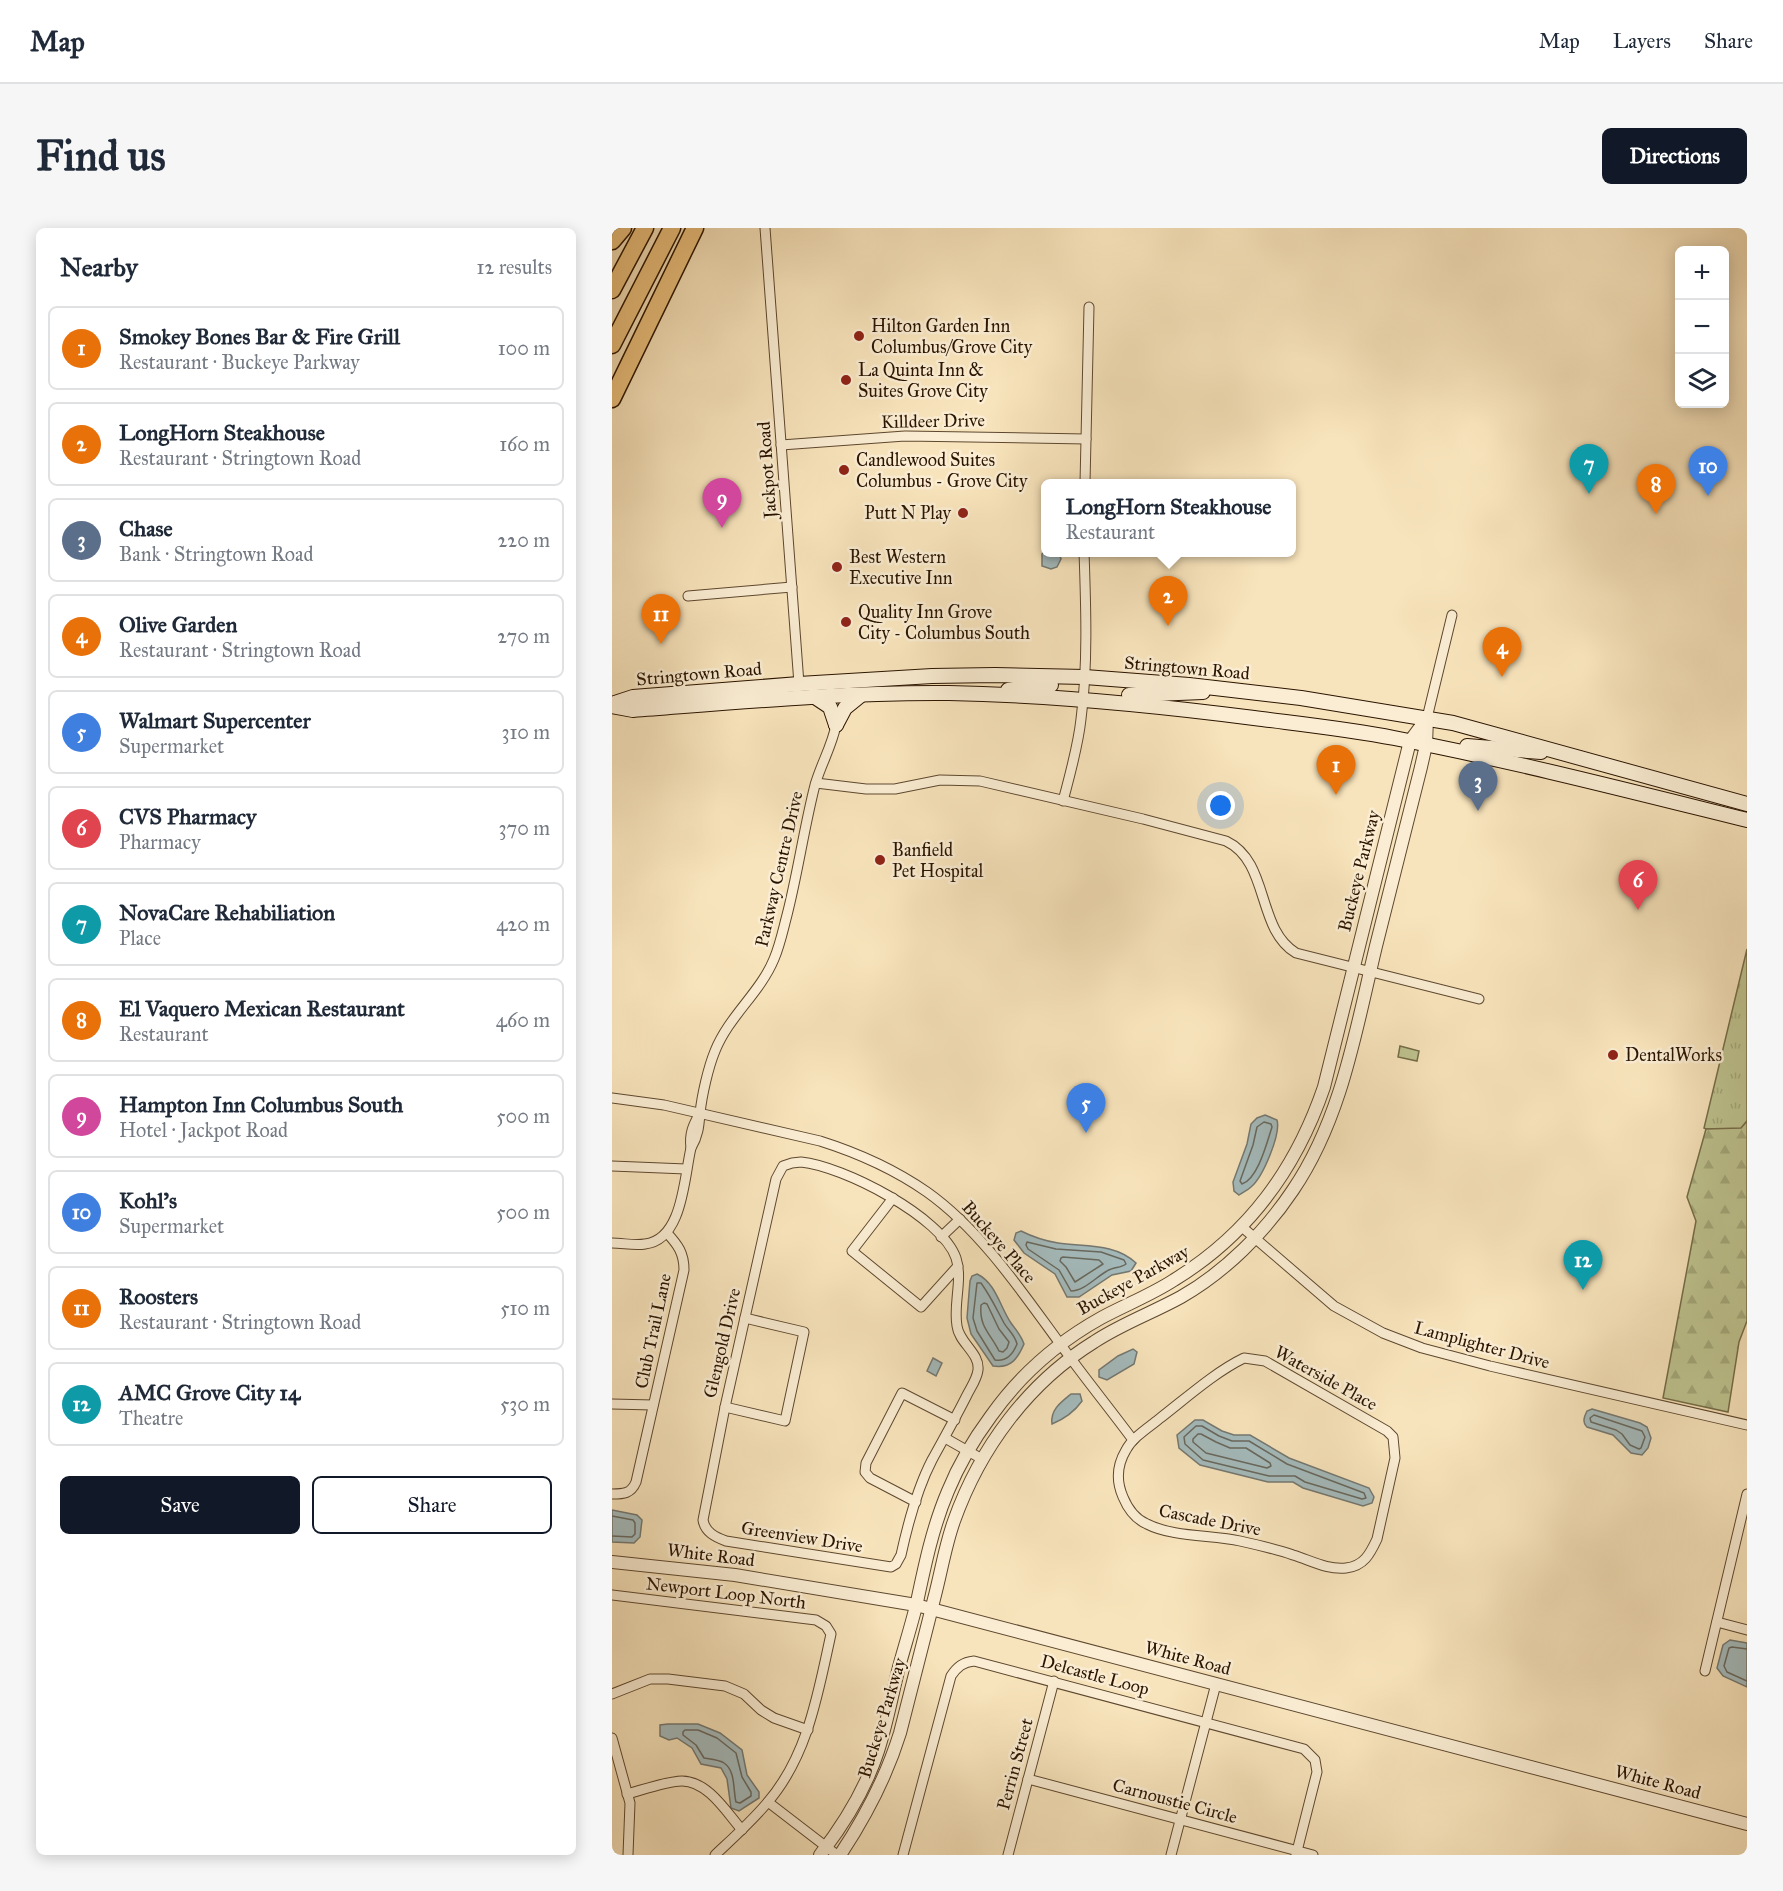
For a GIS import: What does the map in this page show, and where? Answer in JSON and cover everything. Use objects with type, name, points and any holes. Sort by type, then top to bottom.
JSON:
[{"type":"highway","points":[[612,240],[617,228]]},
{"type":"highway","points":[[612,240],[623,228]]},
{"type":"highway","points":[[612,290],[645,228]]},
{"type":"highway","points":[[612,345],[672,228]]},
{"type":"highway","points":[[612,374],[687,228]]},
{"type":"highway","points":[[612,399],[695,228]]},
{"type":"main road","name":"Stringtown Road","points":[[612,705],[633,697],[932,676],[1084,677],[1219,688],[1301,698],[1427,718],[1559,751],[1747,804]]},
{"type":"main road","points":[[998,695],[1012,689],[1030,686],[1060,686],[1084,677]]},
{"type":"main road","points":[[694,705],[708,698],[796,691],[799,684]]},
{"type":"main road","points":[[1083,700],[1103,693],[1147,696],[1199,693],[1219,688]]},
{"type":"main road","name":"Stringtown Road","points":[[612,705],[633,710],[815,697],[919,693],[1113,701],[1410,741],[1426,741],[1747,820]]},
{"type":"main road","points":[[836,725],[845,708],[861,695]]},
{"type":"main road","points":[[815,697],[830,707],[836,725]]},
{"type":"main road","points":[[1426,741],[1532,753],[1559,751]]},
{"type":"street","name":"Jackpot Road","points":[[765,228],[799,684]]},
{"type":"street","points":[[1085,479],[1089,307]]},
{"type":"street","name":"Killdeer Drive","points":[[782,445],[905,436],[1086,439]]},
{"type":"street","points":[[1063,801],[1078,741],[1083,700],[1084,557]]},
{"type":"street","points":[[688,596],[792,587]]},
{"type":"street","name":"Buckeye Parkway","points":[[839,1855],[869,1809],[889,1767],[900,1733],[953,1524],[982,1459],[1004,1426],[1040,1385],[1071,1359],[1113,1330],[1183,1296],[1210,1277],[1254,1238],[1293,1191],[1325,1134],[1343,1079],[1371,971],[1426,741],[1427,718],[1452,615]]},
{"type":"street","name":"Buckeye Parkway","points":[[823,1851],[857,1798],[878,1750],[941,1506],[980,1431],[1006,1396],[1060,1343],[1104,1316],[1173,1281],[1202,1262],[1242,1227],[1274,1188],[1305,1136],[1324,1087],[1410,741],[1427,718]]},
{"type":"street","name":"Parkway Centre Drive","points":[[667,1233],[678,1212],[691,1148],[689,1138],[700,1113],[716,1048],[740,1010],[761,985],[779,948],[816,783],[834,738],[836,725]]},
{"type":"street","points":[[816,783],[866,789],[895,789],[940,780],[980,781],[1211,837],[1234,845],[1241,851],[1249,863],[1277,935],[1285,946],[1296,953],[1479,999]]},
{"type":"street","name":"Buckeye Place","points":[[612,1098],[664,1105],[820,1141],[886,1167],[927,1192],[960,1219],[988,1251],[1133,1440]]},
{"type":"street","name":"Glengold Drive","points":[[706,1528],[703,1520],[725,1407],[776,1179],[783,1166],[792,1162],[813,1163],[862,1181],[892,1198]]},
{"type":"street","points":[[612,1166],[686,1169]]},
{"type":"street","points":[[955,1420],[902,1393],[866,1463],[865,1472],[870,1479],[916,1502],[932,1461],[955,1420],[978,1367],[976,1358],[961,1339],[956,1323],[959,1289],[958,1266],[951,1246],[928,1224],[892,1198],[852,1251],[921,1307],[958,1266]]},
{"type":"street","points":[[941,1237],[960,1219]]},
{"type":"street","name":"Lamplighter Drive","points":[[1242,1227],[1334,1306],[1383,1333],[1422,1348],[1490,1366],[1747,1425]]},
{"type":"street","points":[[612,1243],[645,1244],[654,1242],[667,1233]]},
{"type":"street","name":"Club Trail Lane","points":[[612,1494],[627,1493],[634,1487],[684,1270],[681,1250],[667,1233]]},
{"type":"street","points":[[725,1407],[785,1420],[804,1332],[745,1318]]},
{"type":"street","name":"Waterside Place","points":[[1133,1440],[1232,1364],[1244,1358],[1265,1361],[1387,1431],[1393,1437],[1395,1458],[1377,1539],[1363,1562]]},
{"type":"street","points":[[612,1404],[653,1406]]},
{"type":"street","points":[[945,1438],[982,1459]]},
{"type":"street","name":"Cascade Drive","points":[[1133,1440],[1121,1461],[1118,1473],[1120,1487],[1130,1510],[1148,1525],[1164,1530],[1238,1540],[1293,1554],[1330,1567],[1346,1568],[1363,1562]]},
{"type":"street","points":[[1705,1671],[1747,1494]]},
{"type":"street","name":"Greenview Drive","points":[[706,1528],[714,1536],[726,1541],[891,1568],[897,1564],[916,1502]]},
{"type":"street","name":"White Road","points":[[612,1562],[735,1575],[916,1605],[1747,1824]]},
{"type":"street","name":"Newport Loop North","points":[[612,1595],[816,1620],[826,1626],[831,1634],[808,1730]]},
{"type":"street","points":[[1717,1622],[1747,1630]]},
{"type":"street","name":"Delcastle Loop","points":[[903,1855],[950,1681],[954,1671],[969,1662],[980,1662],[1054,1681],[1304,1749],[1312,1755],[1316,1764],[1316,1778],[1296,1853]]},
{"type":"street","points":[[612,1694],[650,1679],[725,1686],[744,1694],[760,1710],[774,1718],[808,1730],[799,1752],[768,1802],[715,1855]]},
{"type":"street","name":"Perrin Street","points":[[1008,1855],[1054,1681]]},
{"type":"street","points":[[1171,1855],[1216,1684]]},
{"type":"street","points":[[612,1738],[630,1803],[628,1855]]},
{"type":"street","name":"Carnoustie Circle","points":[[1028,1779],[1296,1853],[1313,1855]]},
{"type":"street","points":[[627,1794],[681,1781],[695,1783],[708,1791],[742,1830]]},
{"type":"street","points":[[768,1802],[823,1851],[839,1855]]},
{"type":"green space","points":[[1747,949],[1747,1121],[1741,1129],[1706,1129],[1704,1128]]},
{"type":"green space","points":[[1400,1046],[1419,1051],[1417,1061],[1398,1057]]},
{"type":"green space","points":[[1747,1121],[1747,1321],[1739,1342],[1728,1412],[1663,1398],[1696,1221],[1687,1197],[1706,1129],[1741,1128]]},
{"type":"water","points":[[1042,557],[1060,557],[1057,567],[1051,569],[1042,566]]},
{"type":"water","points":[[1265,1115],[1277,1120],[1274,1145],[1256,1182],[1239,1195],[1234,1191],[1233,1182],[1247,1144],[1251,1124],[1257,1118]]},
{"type":"water","points":[[1021,1231],[1053,1242],[1109,1249],[1119,1252],[1136,1263],[1131,1271],[1112,1275],[1079,1297],[1067,1297],[1055,1274],[1024,1253],[1014,1240],[1016,1233]]},
{"type":"water","points":[[977,1274],[989,1283],[1024,1344],[1016,1358],[1005,1366],[993,1366],[971,1334],[967,1318],[970,1281],[972,1276]]},
{"type":"water","points":[[1133,1349],[1137,1352],[1134,1364],[1107,1380],[1099,1377],[1099,1370],[1118,1356]]},
{"type":"water","points":[[933,1358],[942,1363],[936,1376],[927,1371]]},
{"type":"water","points":[[1071,1394],[1080,1394],[1082,1401],[1069,1414],[1052,1424],[1054,1410]]},
{"type":"water","points":[[1592,1409],[1647,1427],[1651,1438],[1648,1448],[1642,1455],[1631,1453],[1613,1435],[1587,1427],[1584,1417],[1587,1411]]},
{"type":"water","points":[[1195,1420],[1203,1420],[1234,1435],[1250,1435],[1289,1458],[1369,1488],[1374,1497],[1372,1503],[1363,1506],[1303,1488],[1293,1482],[1268,1482],[1200,1465],[1179,1448],[1177,1435]]},
{"type":"water","points":[[612,1510],[637,1515],[642,1520],[640,1537],[634,1543],[612,1542]]},
{"type":"water","points":[[1730,1640],[1747,1643],[1747,1687],[1723,1676],[1717,1668],[1723,1645]]},
{"type":"water","points":[[698,1724],[720,1733],[742,1750],[747,1775],[759,1792],[759,1798],[739,1811],[731,1808],[727,1779],[721,1768],[701,1764],[692,1748],[677,1738],[669,1740],[660,1736],[660,1725]]},
{"type":"place","name":"Hilton Garden Inn Columbus/Grove City","points":[[859,336]]},
{"type":"place","name":"La Quinta Inn & Suites Grove City","points":[[846,380]]},
{"type":"place","name":"Candlewood Suites Columbus - Grove City","points":[[844,470]]},
{"type":"place","name":"NovaCare Rehabiliation","points":[[1589,494]]},
{"type":"place","name":"Kohl's","points":[[1708,496]]},
{"type":"place","name":"Putt N Play","points":[[963,513]]},
{"type":"place","name":"El Vaquero Mexican Restaurant","points":[[1656,514]]},
{"type":"place","name":"Hampton Inn Columbus South","points":[[722,528]]},
{"type":"place","name":"Best Western Executive Inn","points":[[837,567]]},
{"type":"place","name":"Quality Inn Grove City - Columbus South","points":[[846,622]]},
{"type":"place","name":"LongHorn Steakhouse","points":[[1168,626]]},
{"type":"place","name":"Roosters","points":[[661,644]]},
{"type":"place","name":"Olive Garden","points":[[1502,677]]},
{"type":"place","name":"Smokey Bones Bar & Fire Grill","points":[[1336,795]]},
{"type":"place","name":"Chase","points":[[1478,811]]},
{"type":"place","name":"Banfield Pet Hospital","points":[[880,860]]},
{"type":"place","name":"CVS Pharmacy","points":[[1638,910]]},
{"type":"place","name":"DentalWorks","points":[[1613,1055]]},
{"type":"place","name":"Walmart Supercenter","points":[[1086,1133]]},
{"type":"place","name":"AMC Grove City 14","points":[[1583,1290]]}]
